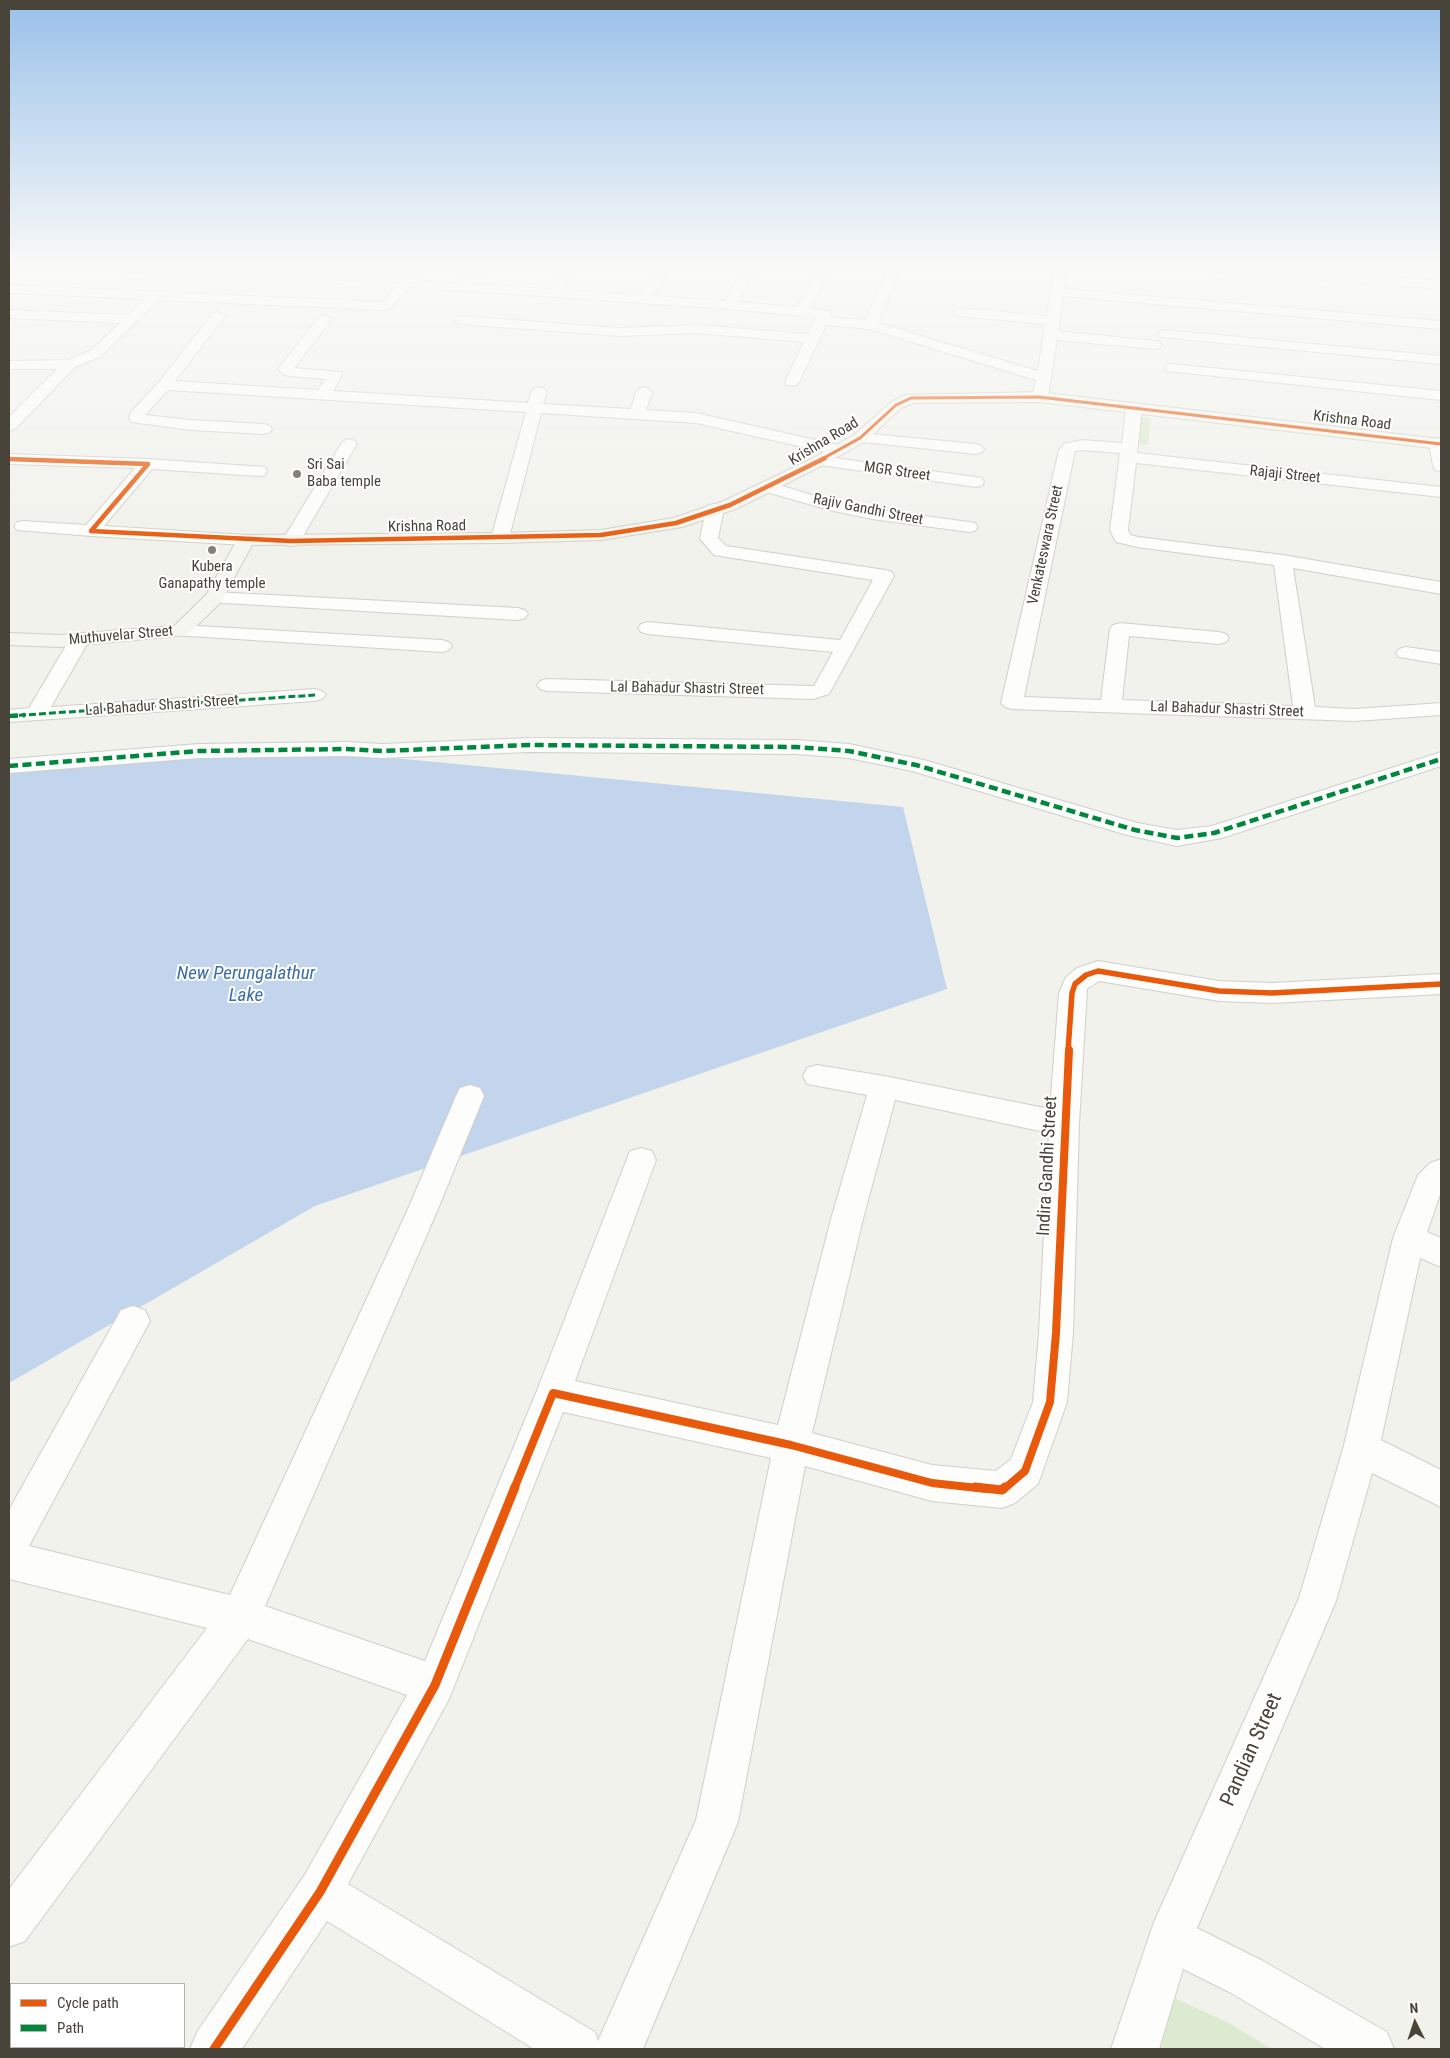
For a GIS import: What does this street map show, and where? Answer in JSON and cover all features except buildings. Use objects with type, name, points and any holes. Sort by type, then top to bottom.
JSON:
[{"type":"street","points":[[9,364],[70,364],[87,357]]},
{"type":"street","points":[[186,357],[164,386],[137,414],[137,419],[191,425],[264,429]]},
{"type":"street","points":[[294,357],[284,369],[290,372],[335,375],[322,396]]},
{"type":"street","points":[[792,382],[804,357]]},
{"type":"street","points":[[977,357],[1043,377]]},
{"type":"street","points":[[1039,397],[1047,357]]},
{"type":"street","points":[[1401,357],[1441,360]]},
{"type":"street","points":[[9,426],[70,364]]},
{"type":"street","points":[[1172,368],[1441,396]]},
{"type":"street","points":[[164,386],[636,414],[697,411],[838,450]]},
{"type":"street","points":[[424,402],[434,388]]},
{"type":"street","points":[[500,538],[540,390]]},
{"type":"street","points":[[636,414],[644,392]]},
{"type":"street","points":[[242,428],[268,393]]},
{"type":"street","name":"Krishna Road","points":[[246,540],[291,541],[601,535],[676,523],[715,510],[769,487],[819,461],[860,438],[896,405],[911,398],[1039,397],[1439,444]]},
{"type":"street","points":[[1134,408],[1130,453],[1119,530],[1122,538],[1137,542],[1283,561],[1441,588]]},
{"type":"street","points":[[176,438],[191,425]]},
{"type":"street","points":[[860,438],[976,449]]},
{"type":"street","points":[[291,541],[349,444]]},
{"type":"street","points":[[1439,444],[1441,466]]},
{"type":"street","name":"Venkateswara Street","points":[[1012,703],[1067,450],[1070,447],[1082,445],[1130,453]]},
{"type":"street","points":[[90,531],[148,464],[162,451]]},
{"type":"street","name":"Rajaji Street","points":[[1130,453],[1441,492]]},
{"type":"street","points":[[9,458],[259,471]]},
{"type":"street","name":"MGR Street","points":[[819,461],[976,482]]},
{"type":"street","name":"Rajiv Gandhi Street","points":[[769,487],[829,505],[872,514],[969,527]]},
{"type":"street","points":[[648,628],[847,647],[885,576],[720,551],[709,539],[715,510]]},
{"type":"street","points":[[23,526],[246,540]]},
{"type":"street","name":"Muthuvelar Street","points":[[9,639],[59,641],[180,631],[214,598],[246,540]]},
{"type":"street","points":[[1283,561],[1305,713]]},
{"type":"street","points":[[214,598],[518,614]]},
{"type":"street","points":[[1111,706],[1120,629],[1219,638]]},
{"type":"street","points":[[180,631],[442,646]]},
{"type":"street","points":[[36,715],[80,639]]},
{"type":"street","name":"Lal Bahadur Shastri Street","points":[[547,685],[813,692],[822,690],[847,647]]},
{"type":"street","points":[[1406,653],[1441,658]]},
{"type":"street","name":"Lal Bahadur Shastri Street","points":[[9,716],[315,695]]},
{"type":"street","name":"Lal Bahadur Shastri Street","points":[[1012,703],[1355,715],[1441,709]]},
{"type":"street","points":[[9,766],[209,751],[347,749],[382,751],[529,745],[796,747],[849,751],[916,765],[1135,830],[1177,838],[1214,833],[1441,759]]},
{"type":"street","name":"Indira Gandhi Street","points":[[553,1393],[791,1445],[932,1483],[1002,1490],[1025,1470],[1050,1402],[1056,1332],[1064,1124],[1072,993],[1076,984],[1086,975],[1098,972],[1219,991],[1272,993],[1441,984]]},
{"type":"street","points":[[817,1076],[884,1087],[1064,1124]]},
{"type":"street","points":[[618,2049],[717,1822],[791,1445],[847,1219],[884,1087]]},
{"type":"street","points":[[9,1924],[240,1617],[423,1209],[470,1096]]},
{"type":"street","points":[[214,2049],[320,1892],[435,1684],[553,1393],[642,1160]]},
{"type":"street","name":"Pandian Street","points":[[1135,2049],[1170,1938],[1317,1601],[1361,1449],[1409,1238],[1429,1184],[1441,1172]]},
{"type":"street","points":[[1409,1238],[1441,1253]]},
{"type":"street","points":[[9,1546],[133,1321]]},
{"type":"street","points":[[1361,1449],[1441,1490]]},
{"type":"street","points":[[9,1560],[240,1617],[435,1684]]},
{"type":"street","points":[[320,1892],[578,2049]]},
{"type":"street","points":[[1170,1938],[1247,1977],[1370,2049]]},
{"type":"green space","points":[[1135,416],[1151,418],[1148,445],[1132,443]]},
{"type":"green space","points":[[1159,1991],[1227,2022],[1272,2049],[1143,2049]]},
{"type":"water","name":"New Perungalathur Lake","points":[[300,749],[903,807],[947,989],[315,1206],[9,1383],[9,767]]},
{"type":"marked path","points":[[9,716],[315,695]]},
{"type":"marked path","points":[[9,766],[199,751],[347,749],[382,751],[529,745],[796,747],[849,751],[916,765],[1135,830],[1177,838],[1214,833],[1441,759]]},
{"type":"cycle path","points":[[9,459],[148,464],[91,531],[291,541],[601,535],[676,523],[730,505],[819,461],[860,438],[896,405],[911,398],[1039,397],[1441,444]]},
{"type":"cycle path","points":[[214,2049],[320,1892],[435,1685],[553,1393],[791,1445],[932,1483],[1002,1490],[1025,1471],[1050,1402],[1056,1333],[1064,1124],[1072,993],[1075,984],[1086,975],[1098,971],[1219,991],[1272,993],[1441,984]]},
{"type":"place","name":"Sri Sai Baba temple","points":[[297,474]]},
{"type":"place","name":"Kubera Ganapathy temple","points":[[212,550]]}]
